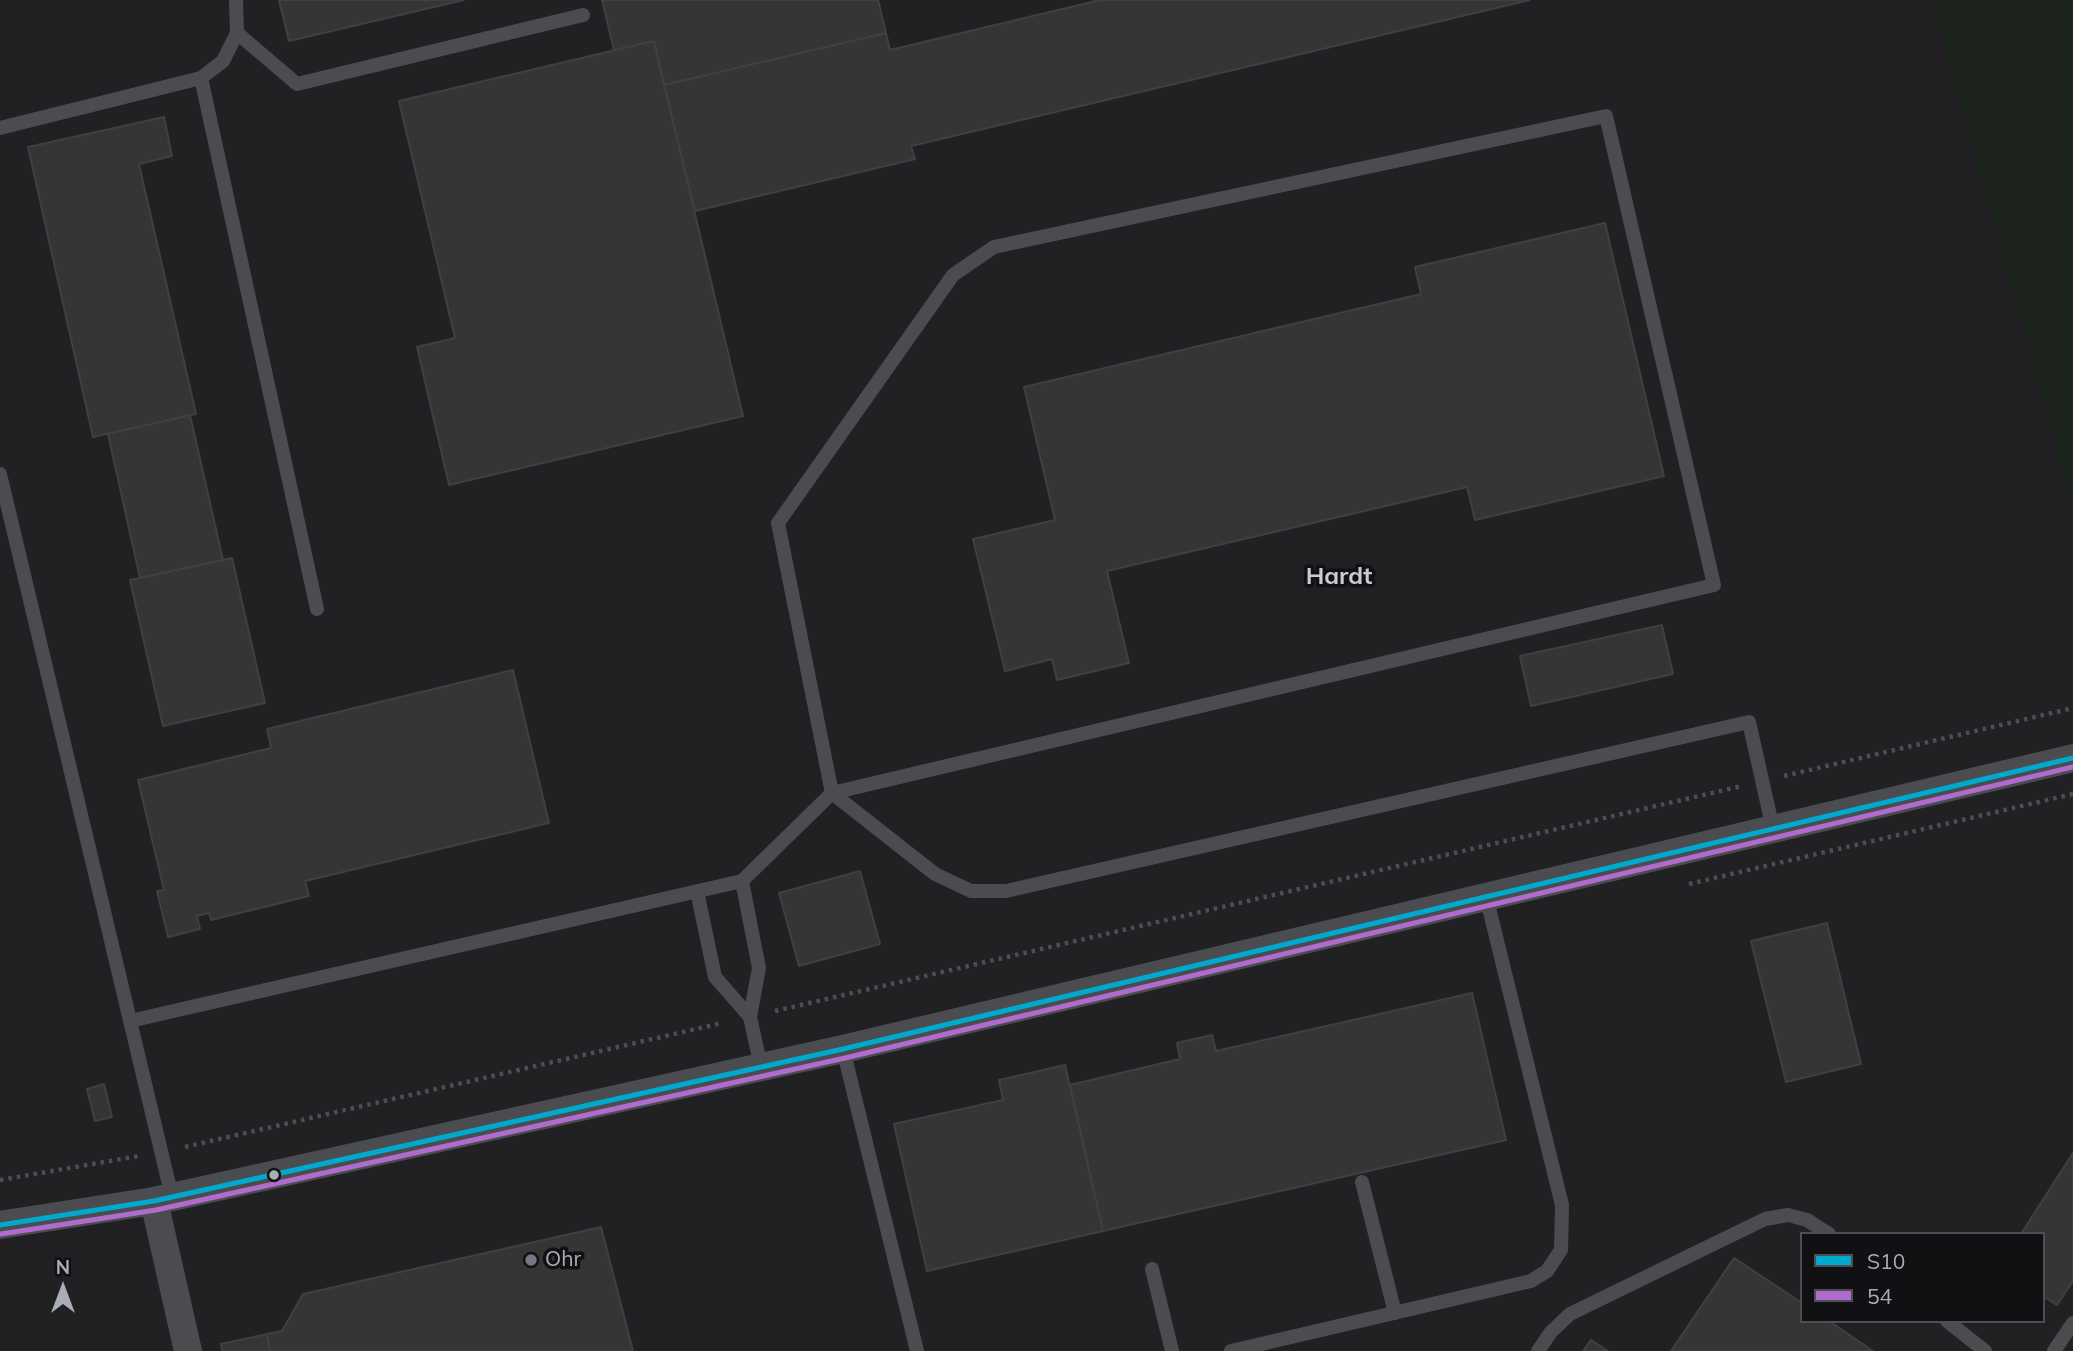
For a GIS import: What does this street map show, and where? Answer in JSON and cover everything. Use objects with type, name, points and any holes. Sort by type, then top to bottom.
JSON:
[{"type":"street","points":[[0,1225],[163,1199],[843,1049],[2073,758]]},
{"type":"street","points":[[163,1199],[188,1351]]},
{"type":"lane","points":[[0,128],[201,78],[223,61],[237,33],[236,0]]},
{"type":"lane","points":[[237,33],[297,84],[583,15]]},
{"type":"lane","points":[[201,78],[317,609]]},
{"type":"lane","points":[[130,1021],[742,881],[832,793],[1714,585],[1605,116],[994,247],[953,275],[778,523],[832,793],[935,874],[971,891],[1006,891],[1749,722],[1773,828]]},
{"type":"lane","points":[[0,474],[6,527],[161,1153],[163,1199]]},
{"type":"lane","points":[[742,881],[759,968],[750,1017],[761,1067]]},
{"type":"lane","points":[[697,891],[715,977],[750,1017]]},
{"type":"lane","points":[[1231,1351],[1531,1281],[1547,1270],[1561,1250],[1562,1205],[1486,896]]},
{"type":"lane","points":[[843,1049],[917,1351]]},
{"type":"lane","points":[[1362,1182],[1395,1313]]},
{"type":"lane","points":[[1538,1351],[1551,1332],[1570,1314],[1765,1219],[1788,1216],[1798,1218],[1807,1220],[1826,1232]]},
{"type":"lane","points":[[1152,1269],[1172,1351]]},
{"type":"lane","points":[[1950,1323],[1985,1351]]},
{"type":"lane","points":[[2054,1351],[2073,1323]]},
{"type":"path","points":[[0,1180],[161,1153],[2073,708]]},
{"type":"shaded area","points":[[0,0],[1931,0],[2073,508],[2073,1351],[0,1351]]},
{"type":"shaded area","points":[[1931,0],[2073,0],[2073,508]]},
{"type":"building","points":[[279,0],[464,0],[289,41]]},
{"type":"building","points":[[602,0],[878,0],[886,33],[664,85],[654,41],[614,50]]},
{"type":"building","points":[[1100,0],[1530,0],[911,146],[915,159],[695,211],[664,85],[886,33],[890,50]]},
{"type":"building","points":[[654,41],[743,416],[449,485],[417,347],[455,338],[399,101]]},
{"type":"building","points":[[164,117],[172,156],[139,164],[196,414],[93,437],[28,147]]},
{"type":"building","points":[[1605,223],[1664,476],[1475,520],[1467,487],[1107,571],[1129,663],[1057,680],[1052,659],[1005,671],[973,539],[1055,520],[1024,387],[1421,294],[1415,267]]},
{"type":"building","points":[[190,415],[223,560],[140,578],[108,434]]},
{"type":"building","points":[[232,558],[265,703],[163,726],[130,580]]},
{"type":"building","points":[[1662,625],[1673,674],[1531,706],[1520,656]]},
{"type":"building","points":[[513,670],[549,823],[305,881],[309,896],[211,920],[209,913],[197,916],[200,929],[168,937],[157,891],[164,890],[138,780],[271,748],[267,729]]},
{"type":"building","points":[[860,871],[880,944],[799,966],[779,893]]},
{"type":"building","points":[[1827,923],[1861,1064],[1786,1082],[1751,941]]},
{"type":"building","points":[[1472,993],[1506,1140],[1103,1231],[1070,1085],[1180,1059],[1177,1043],[1212,1035],[1216,1051]]},
{"type":"building","points":[[1065,1065],[1103,1231],[927,1271],[894,1124],[1003,1100],[999,1080]]},
{"type":"building","points":[[104,1084],[112,1117],[95,1121],[87,1089]]},
{"type":"building","points":[[2073,1153],[2073,1281],[2057,1305],[2045,1297],[2045,1232],[2022,1232]]},
{"type":"building","name":"Ohr","points":[[601,1227],[633,1351],[270,1351],[267,1334],[282,1331],[303,1294]]},
{"type":"building","points":[[1734,1258],[1800,1302],[1800,1323],[1832,1323],[1873,1351],[1671,1351]]},
{"type":"building","points":[[267,1334],[270,1351],[222,1351],[221,1344]]},
{"type":"building","points":[[1591,1340],[1608,1351],[1583,1351]]},
{"type":"transit line","name":"S10","points":[[0,1225],[154,1201],[843,1049],[2073,758]]},
{"type":"transit line","name":"54","points":[[1,1234],[156,1210],[845,1058],[2073,767]]},
{"type":"place","name":"Ohr","points":[[531,1260]]},
{"type":"district","name":"Hardt","points":[[1339,577]]}]
